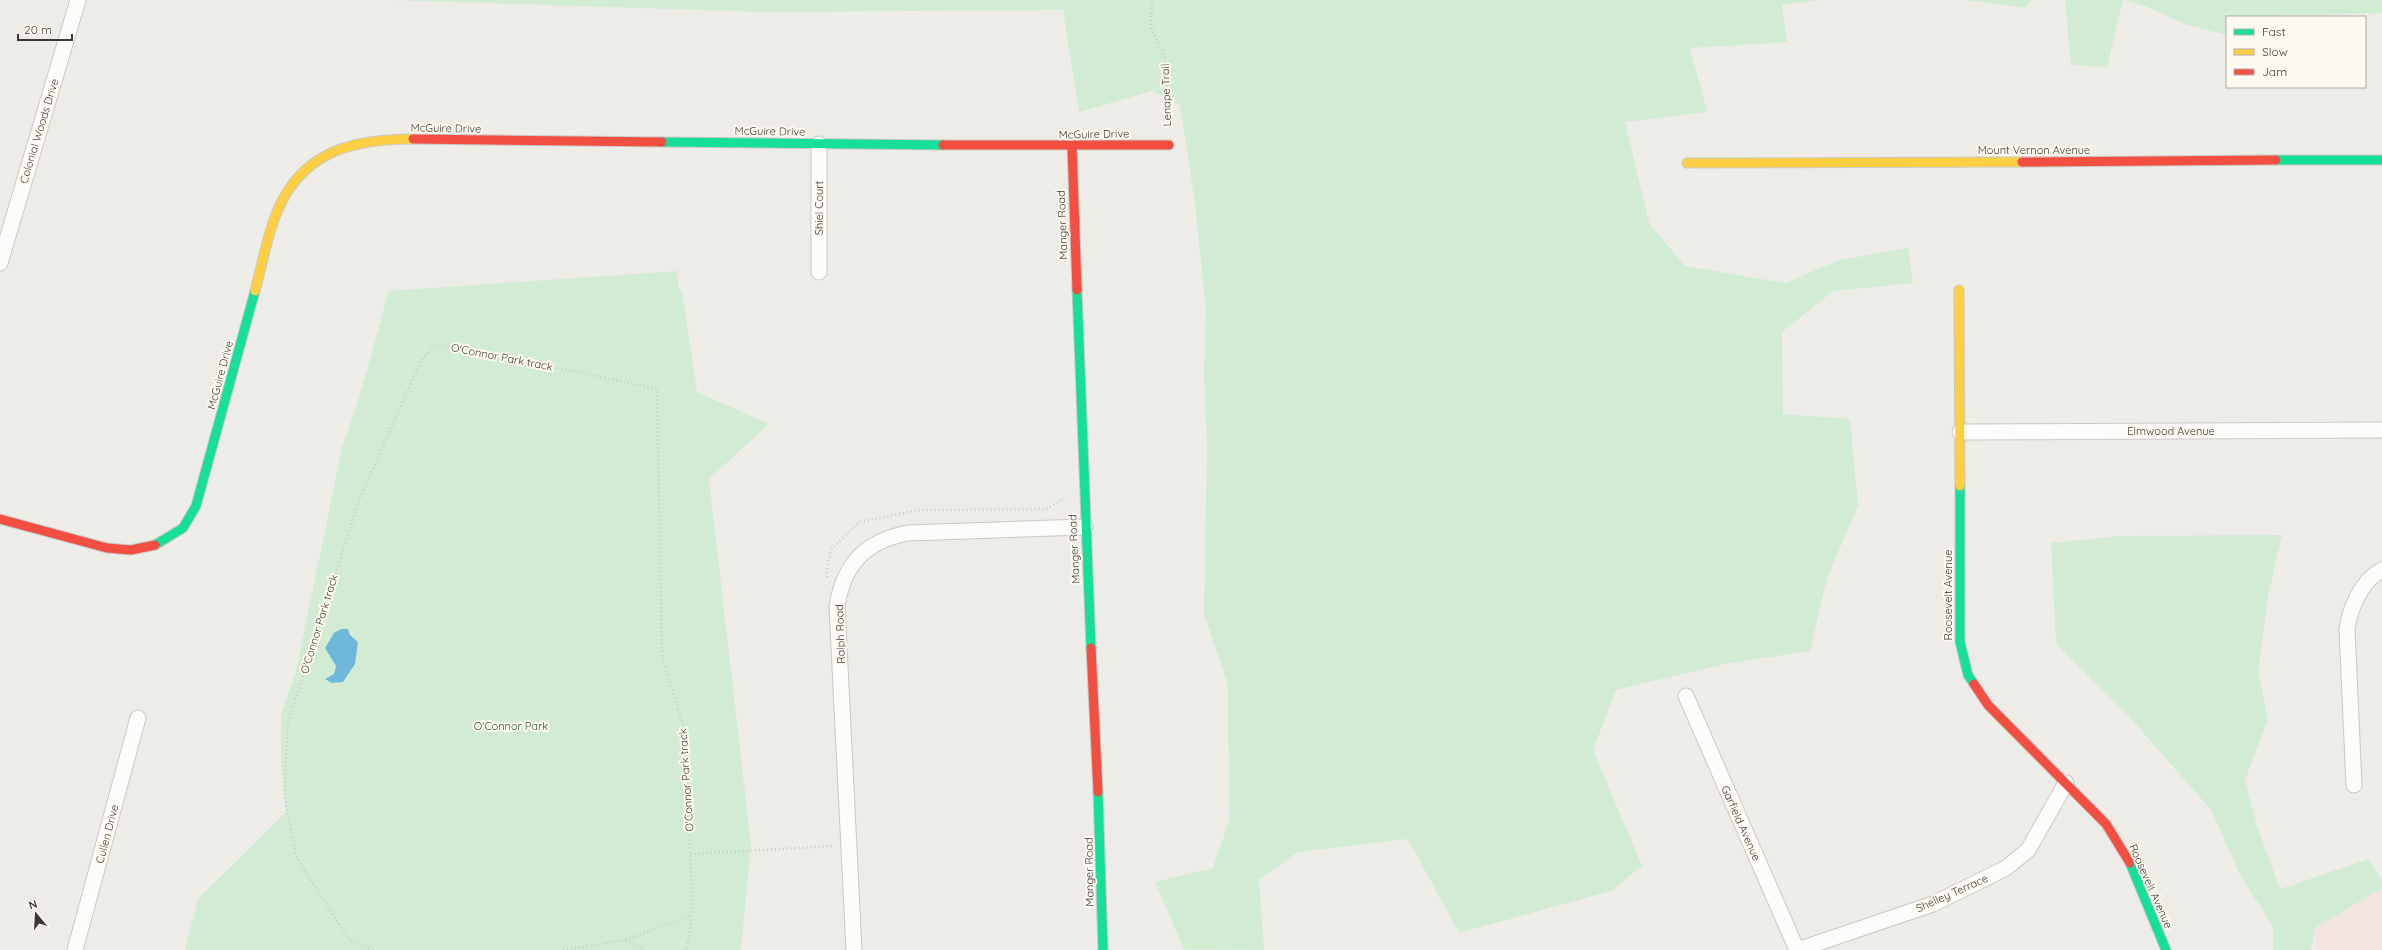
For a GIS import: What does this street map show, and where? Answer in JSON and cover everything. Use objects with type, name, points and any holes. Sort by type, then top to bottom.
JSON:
[{"type":"street","name":"Colonial Woods Drive","points":[[0,263],[78,0]]},
{"type":"street","name":"McGuire Drive","points":[[0,519],[107,548],[131,550],[158,544],[183,528],[196,506],[278,212],[287,190],[304,170],[324,154],[347,145],[390,139],[1072,146],[1168,145]]},
{"type":"street","name":"Shiel Court","points":[[819,144],[819,272]]},
{"type":"street","name":"Manger Road","points":[[1072,146],[1085,527],[1101,842],[1103,950]]},
{"type":"street","name":"Mount Vernon Avenue","points":[[1687,163],[2382,160]]},
{"type":"street","name":"Roosevelt Avenue","points":[[1959,290],[1960,642],[1968,675],[1988,705],[2106,824],[2126,854],[2166,950]]},
{"type":"street","name":"Elmwood Avenue","points":[[1960,432],[2382,430]]},
{"type":"street","name":"Ralph Road","points":[[854,950],[838,606],[840,590],[845,576],[854,562],[865,551],[878,542],[893,536],[908,533],[1085,527]]},
{"type":"street","points":[[2354,785],[2347,629],[2352,609],[2359,595],[2373,577],[2382,570]]},
{"type":"street","name":"Garfield Avenue","points":[[1686,696],[1797,950]]},
{"type":"street","name":"Cullen Drive","points":[[75,950],[138,718]]},
{"type":"street","name":"Shelley Terrace","points":[[1797,950],[1932,904],[2006,868],[2028,850],[2066,783]]},
{"type":"path","name":"Lenape Trail","points":[[1152,0],[1151,28],[1165,56],[1168,145]]},
{"type":"path","name":"O'Connor Park track","points":[[373,950],[350,940],[297,858],[284,795],[288,724],[359,500],[420,362],[434,345],[459,347],[657,389],[662,657],[685,731],[691,854],[691,915],[686,950]]},
{"type":"path","points":[[562,950],[625,940],[691,915]]},
{"type":"path","points":[[625,940],[644,950]]},
{"type":"shaded area","points":[[2382,888],[2382,950],[2316,950],[2315,928]]},
{"type":"green space","points":[[390,0],[1820,0],[1782,5],[1787,42],[1690,48],[1707,112],[1625,122],[1649,223],[1685,266],[1785,283],[1840,260],[1908,248],[1913,283],[1833,291],[1782,332],[1783,414],[1850,419],[1858,506],[1827,578],[1810,651],[1724,664],[1616,690],[1593,750],[1642,866],[1611,891],[1459,933],[1408,839],[1297,852],[1259,880],[1264,950],[1184,949],[1155,882],[1213,868],[1229,821],[1228,685],[1204,614],[1207,446],[1204,374],[1206,309],[1194,196],[1180,105],[1152,91],[1079,112],[1063,10],[764,12]]},
{"type":"green space","points":[[1966,0],[2032,0],[2025,8]]},
{"type":"green space","points":[[2065,0],[2123,0],[2107,67],[2071,65]]},
{"type":"green space","points":[[2123,0],[2382,0],[2382,13],[2226,16],[2226,35],[2184,24],[2148,7]]},
{"type":"green space","name":"O'Connor Park","points":[[677,271],[679,290],[682,291],[697,392],[769,424],[709,479],[751,845],[741,950],[185,950],[198,899],[286,812],[281,761],[281,715],[296,671],[342,448],[357,405],[389,291]]},
{"type":"green space","points":[[2282,535],[2268,596],[2258,672],[2268,719],[2245,780],[2258,829],[2280,889],[2369,859],[2382,881],[2382,888],[2315,928],[2311,950],[2273,950],[2273,926],[2240,875],[2212,811],[2126,713],[2056,644],[2051,543],[2121,536]]},
{"type":"water","points":[[341,629],[348,629],[350,635],[358,642],[355,664],[343,682],[332,683],[325,679],[334,674],[336,666],[325,648],[334,633]]},
{"type":"traffic: fast","points":[[662,142],[943,145]]},
{"type":"traffic: fast","points":[[2276,160],[2382,160]]},
{"type":"traffic: fast","points":[[1077,290],[1091,648]]},
{"type":"traffic: fast","points":[[155,545],[183,528],[196,506],[255,291]]},
{"type":"traffic: fast","points":[[1960,486],[1960,642],[1968,675],[1974,684]]},
{"type":"traffic: fast","points":[[1098,792],[1103,950]]},
{"type":"traffic: fast","points":[[2130,863],[2166,950]]},
{"type":"traffic: slow","points":[[255,291],[273,221],[288,191],[300,175],[315,162],[350,146],[370,142],[413,139]]},
{"type":"traffic: slow","points":[[1687,163],[2022,162]]},
{"type":"traffic: slow","points":[[1959,290],[1960,486]]},
{"type":"traffic: jam","points":[[413,139],[662,142]]},
{"type":"traffic: jam","points":[[943,145],[1169,145]]},
{"type":"traffic: jam","points":[[1072,146],[1077,290]]},
{"type":"traffic: jam","points":[[2022,162],[2276,160]]},
{"type":"traffic: jam","points":[[0,519],[107,548],[131,550],[155,545]]},
{"type":"traffic: jam","points":[[1091,648],[1098,792]]},
{"type":"traffic: jam","points":[[1974,684],[1988,705],[2106,824],[2130,863]]}]
